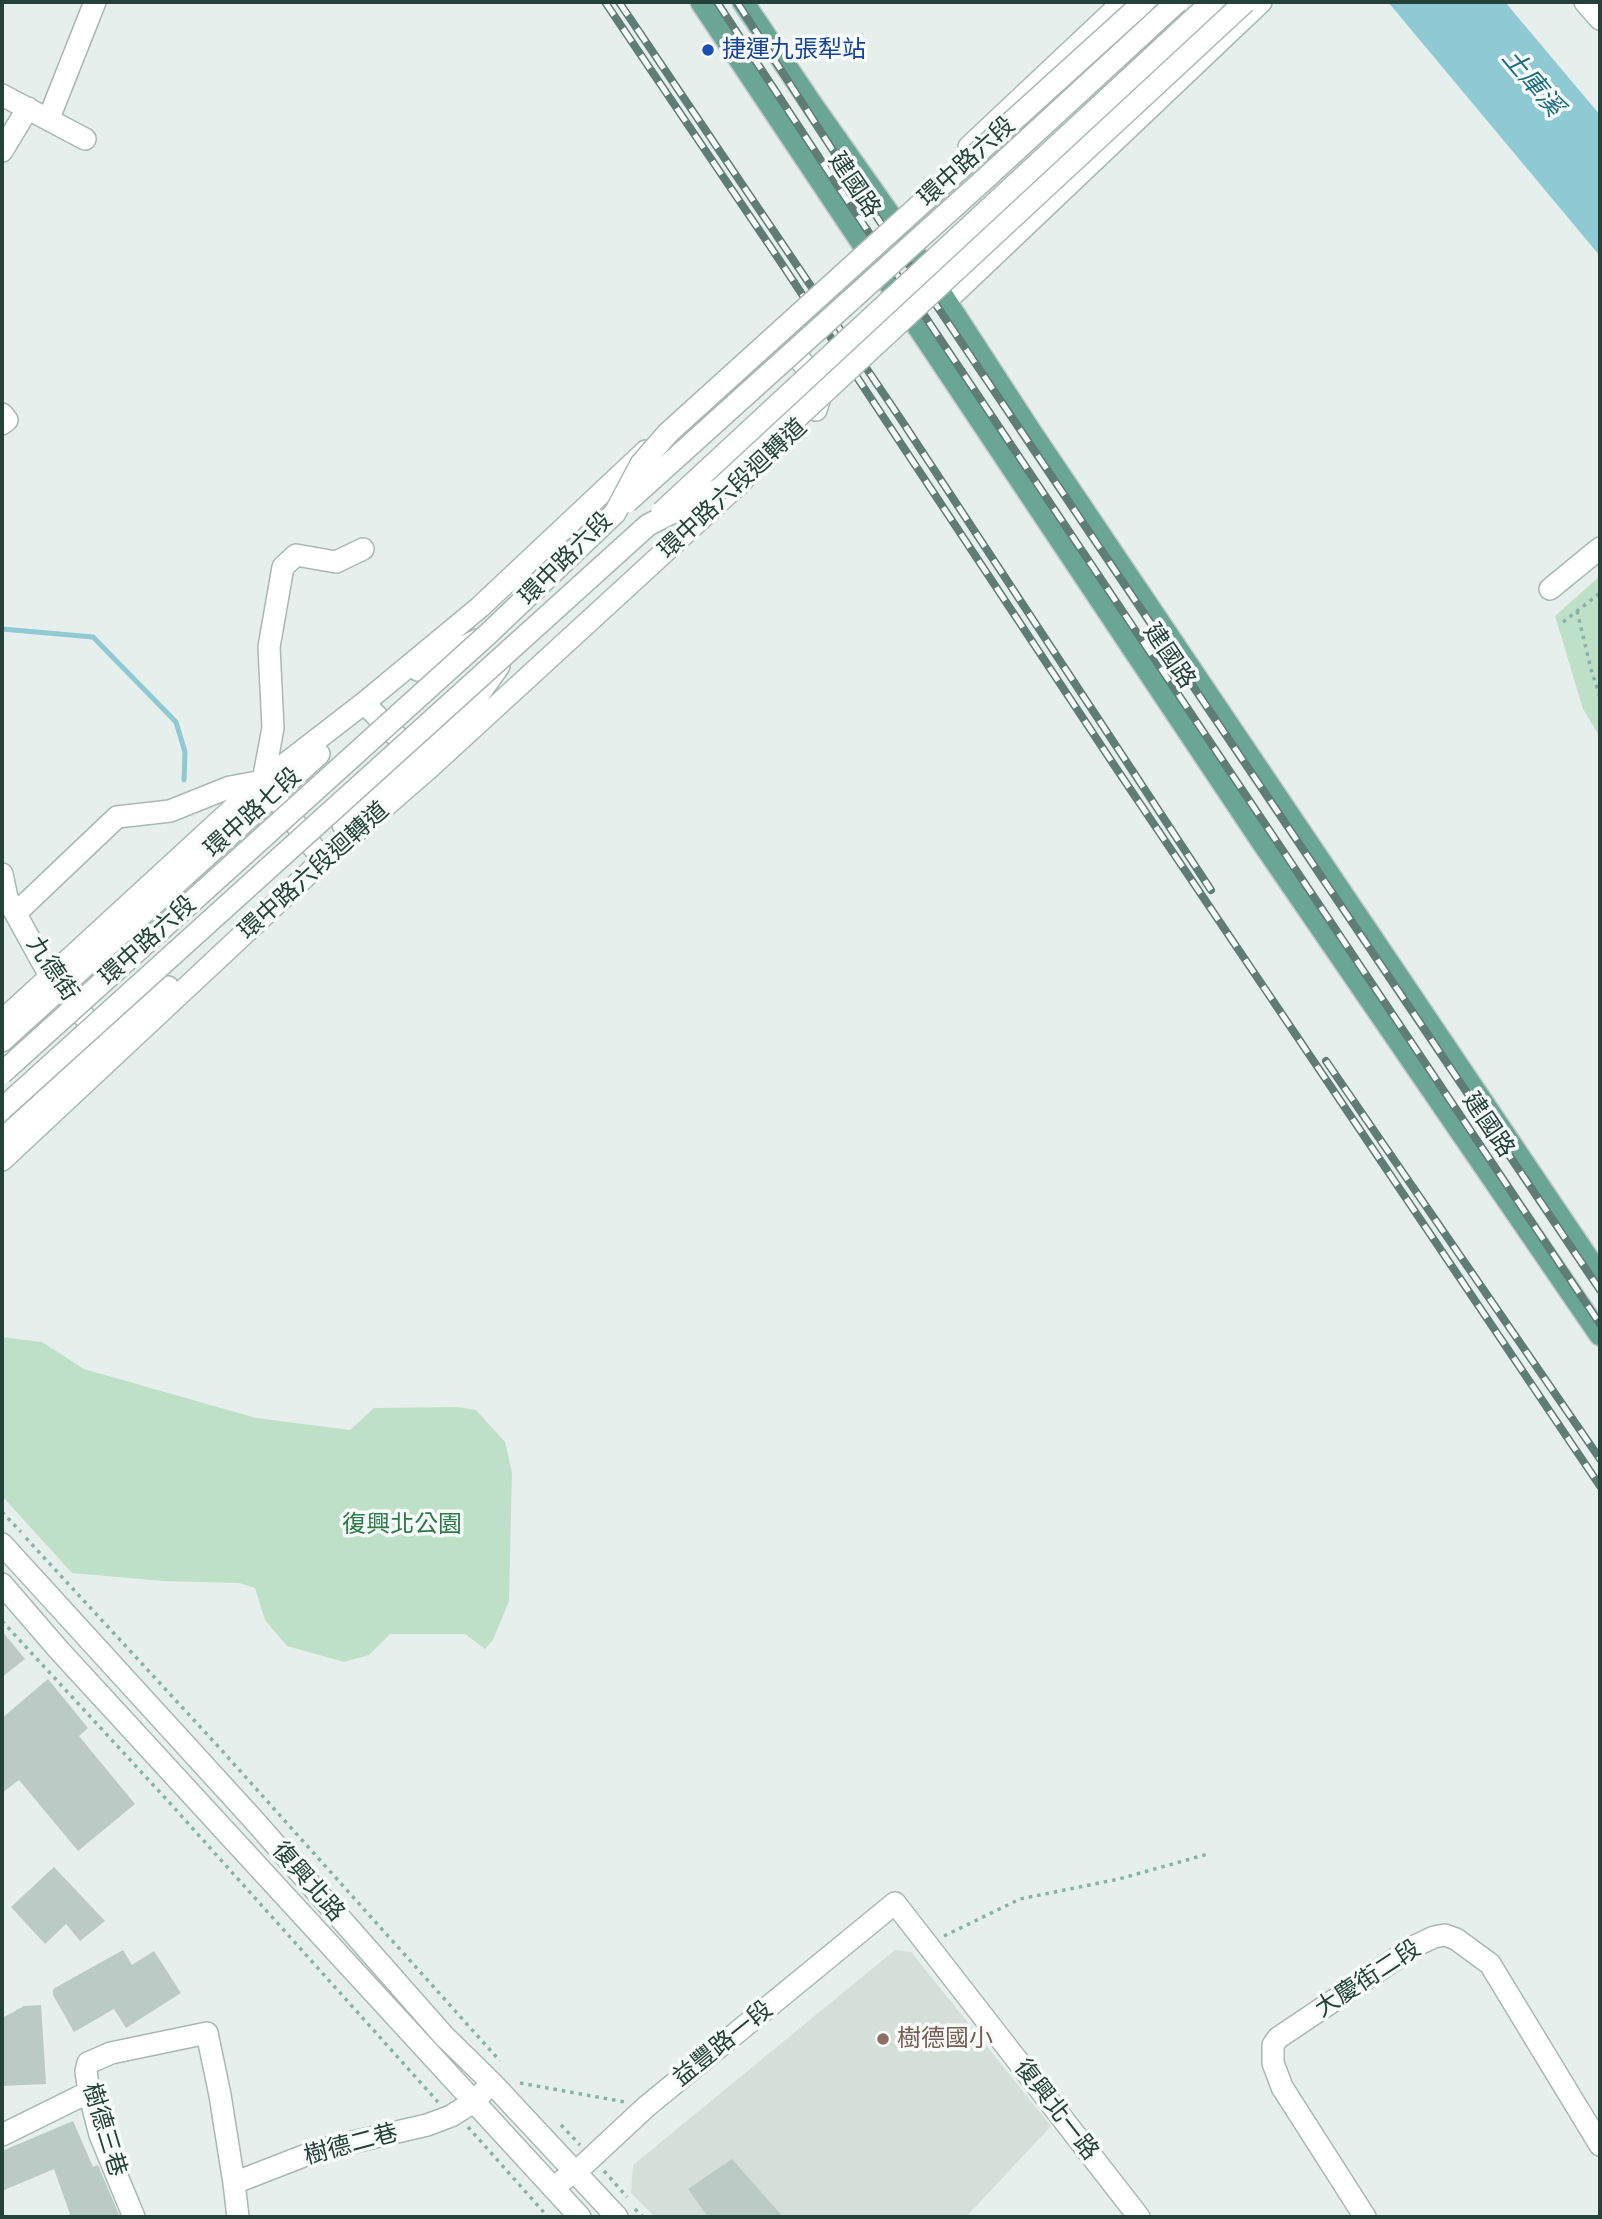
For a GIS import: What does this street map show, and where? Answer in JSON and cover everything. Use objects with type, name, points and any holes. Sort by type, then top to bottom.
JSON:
[{"type":"main road","name":"建國路","points":[[701,2],[1254,830],[1600,1335]]},
{"type":"main road","name":"建國路","points":[[743,2],[892,218],[1319,863],[1600,1276]]},
{"type":"street","points":[[49,118],[95,2]]},
{"type":"street","name":"環中路六段","points":[[892,218],[1123,2]]},
{"type":"street","name":"環中路六段","points":[[2,1073],[488,635],[615,513],[641,464],[668,433],[1144,2]]},
{"type":"street","points":[[615,513],[1177,2]]},
{"type":"street","points":[[648,525],[1212,2]]},
{"type":"street","name":"環中路六段","points":[[2,1109],[648,525],[721,488],[1245,2]]},
{"type":"street","points":[[946,301],[1261,2]]},
{"type":"street","points":[[2,95],[85,139]]},
{"type":"street","points":[[2,151],[27,108]]},
{"type":"street","name":"環中路六段迴轉道","points":[[367,707],[593,503],[758,340],[767,336],[781,336],[820,385],[820,397],[814,415],[423,762]]},
{"type":"street","points":[[1550,589],[1600,548]]},
{"type":"street","points":[[319,855],[268,788],[272,728],[270,647],[283,568],[296,555],[336,562],[363,549]]},
{"type":"street","name":"環中路七段","points":[[2,1041],[56,982],[268,788],[415,671],[488,635]]},
{"type":"street","name":"環中路六段","points":[[2,1140],[112,1049],[319,855],[423,762],[469,708],[509,653]]},
{"type":"street","points":[[367,707],[423,762]]},
{"type":"street","points":[[16,913],[117,817],[170,811],[230,787],[268,788]]},
{"type":"street","name":"九德街","points":[[2,876],[8,898],[56,982],[112,1049]]},
{"type":"street","points":[[2,1021],[56,982]]},
{"type":"street","points":[[2,1160],[112,1049]]},
{"type":"street","name":"復興北路","points":[[2,1544],[252,1818],[444,2036],[492,2083],[575,2173],[626,2212]]},
{"type":"street","name":"復興北路","points":[[2,1584],[58,1649],[580,2217]]},
{"type":"street","name":"復興北一路","points":[[895,1903],[1139,2217]]},
{"type":"street","name":"益豐路一段","points":[[552,2186],[575,2173],[648,2106],[895,1903]]},
{"type":"street","name":"大慶街二段","points":[[1366,2217],[1282,2087],[1273,2063],[1273,2045],[1278,2038],[1392,1961],[1434,1937],[1446,1935],[1456,1939],[1490,1964],[1600,2145]]},
{"type":"street","name":"樹德三巷","points":[[134,2217],[100,2135],[86,2071],[88,2063],[111,2053],[207,2033],[234,2183]]},
{"type":"street","name":"樹德二巷","points":[[234,2183],[319,2150],[427,2125],[451,2116],[475,2101],[492,2083]]},
{"type":"street","points":[[2,2135],[89,2092]]},
{"type":"street","points":[[234,2183],[238,2217]]},
{"type":"path","points":[[1563,622],[1600,593]]},
{"type":"path","points":[[1577,611],[1600,698]]},
{"type":"path","points":[[2,1512],[216,1744],[502,2063]]},
{"type":"path","points":[[2,1621],[451,2116],[468,2128],[548,2217]]},
{"type":"path","points":[[929,1944],[1020,1899],[1119,1879],[1208,1854]]},
{"type":"path","points":[[529,2092],[520,2083],[648,2106]]},
{"type":"path","points":[[554,2118],[628,2199]]},
{"type":"path","points":[[626,2212],[643,2217]]},
{"type":"shaded area","name":"樹德國小","points":[[895,1950],[911,1952],[1051,2126],[966,2217],[655,2217],[631,2193],[633,2165]]},
{"type":"green space","points":[[1600,576],[1600,737],[1583,709],[1555,616]]},
{"type":"green space","name":"復興北公園","points":[[2,1337],[42,1342],[84,1369],[256,1418],[350,1430],[374,1408],[457,1407],[476,1410],[505,1442],[512,1472],[509,1601],[493,1640],[485,1649],[465,1634],[390,1634],[369,1655],[344,1662],[287,1646],[265,1620],[255,1588],[239,1583],[163,1581],[72,1573],[2,1496]]},
{"type":"water","name":"土庫溪","points":[[1388,2],[1505,2],[1600,115],[1600,256]]},
{"type":"building","points":[[2,1631],[25,1659],[2,1677]]},
{"type":"building","points":[[48,1679],[88,1728],[79,1736],[135,1804],[78,1851],[19,1780],[2,1793],[2,1718]]},
{"type":"building","points":[[54,1867],[105,1921],[80,1941],[66,1924],[45,1944],[11,1907]]},
{"type":"building","points":[[123,1950],[132,1965],[154,1951],[181,1993],[126,2028],[114,2009],[74,2032],[53,1995],[53,1989]]},
{"type":"building","points":[[41,2005],[46,2084],[2,2086],[2,2018],[24,2006]]},
{"type":"building","points":[[73,2121],[93,2167],[98,2165],[120,2217],[71,2217],[54,2169],[2,2191],[2,2151]]},
{"type":"building","points":[[732,2159],[783,2217],[708,2217],[688,2189]]},
{"type":"waterway","points":[[2,629],[93,637],[176,722],[185,752],[184,780]]},
{"type":"railway","points":[[605,2],[1116,768],[1600,1486]]},
{"type":"railway","points":[[619,2],[902,421],[1211,890]]},
{"type":"railway","points":[[717,2],[1600,1324]]},
{"type":"railway","points":[[737,2],[856,186],[1600,1290]]},
{"type":"railway","points":[[1326,1061],[1600,1459]]},
{"type":"place","name":"捷運九張犁站","points":[[708,50]]},
{"type":"place","name":"樹德國小","points":[[883,2039]]}]
